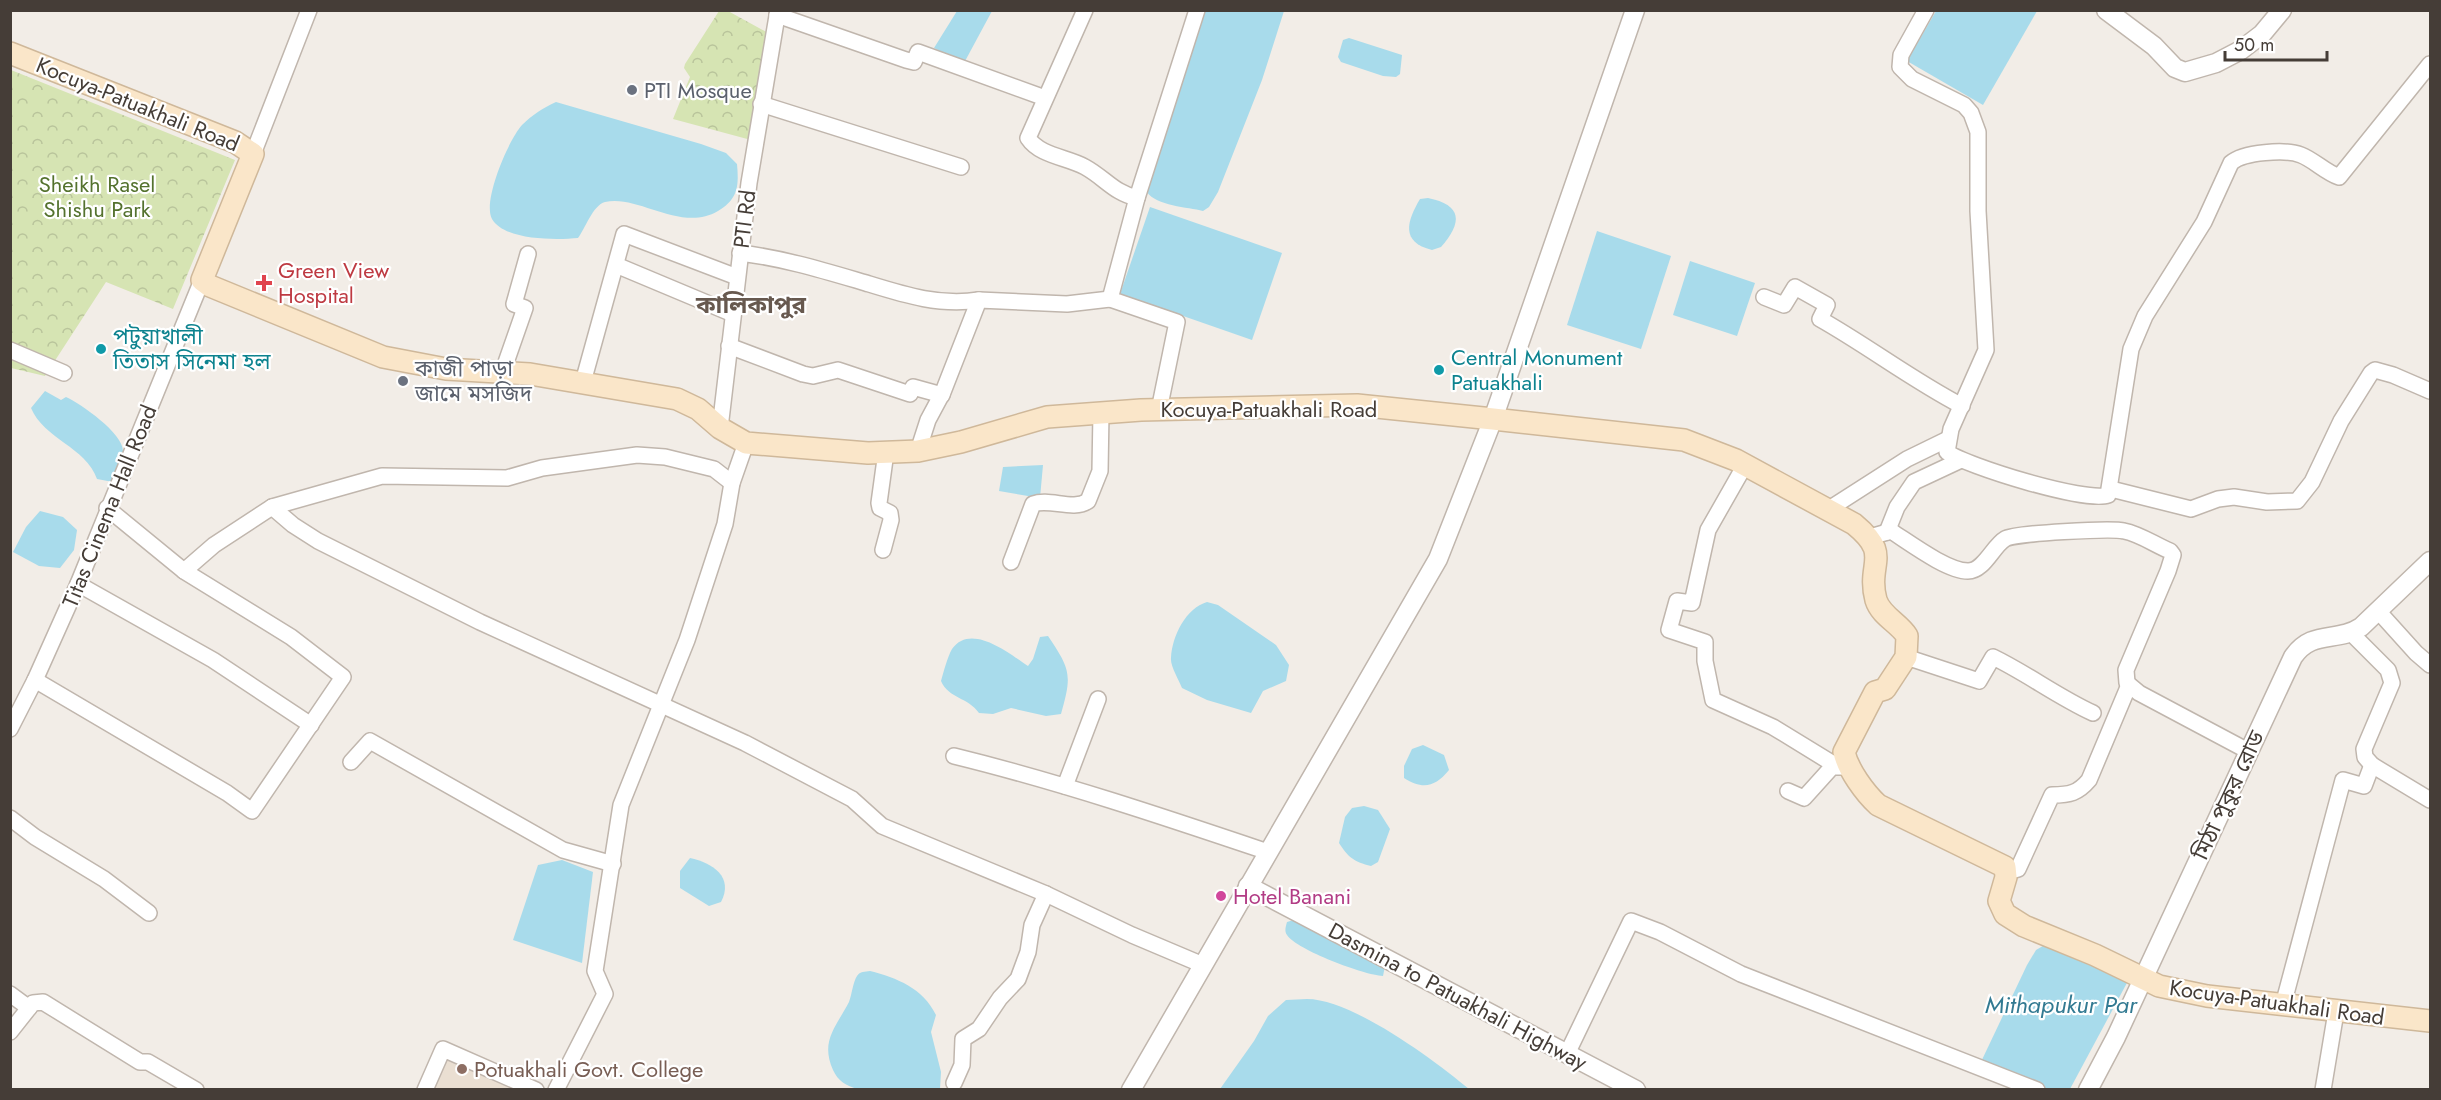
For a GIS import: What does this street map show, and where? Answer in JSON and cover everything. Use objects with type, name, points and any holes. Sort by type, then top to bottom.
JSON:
[{"type":"main road","name":"Kocuya-Patuakhali Road","points":[[10,52],[235,142],[253,154],[202,280],[210,286],[382,357],[447,369],[503,371],[583,382],[677,399],[698,408],[720,428],[746,443],[886,452],[918,452],[962,442],[1047,417],[1159,410],[1357,405],[1684,440],[1745,465],[1879,535]]},
{"type":"main road","points":[[1879,535],[1876,546],[1876,600],[1880,609],[1906,636],[1906,657],[1885,689],[1875,692],[1845,752],[1843,767],[1878,805],[2005,867],[2007,872]]},
{"type":"main road","name":"Kocuya-Patuakhali Road","points":[[2007,872],[1999,901],[2001,910],[2009,917],[2159,986],[2207,996],[2430,1021]]},
{"type":"street","points":[[253,154],[309,10]]},
{"type":"street","points":[[1085,10],[1028,138],[1034,146],[1084,167],[1107,182],[1114,190],[1137,198]]},
{"type":"street","points":[[1110,299],[1137,198],[1197,10]]},
{"type":"street","points":[[1131,1089],[1438,559],[1493,419],[1635,10]]},
{"type":"street","points":[[1926,10],[1901,55],[1900,67],[1912,79],[1964,105],[1971,113],[1978,132],[1978,211],[1988,334],[1986,350],[1948,440],[1947,452],[1961,460],[2045,488],[2082,496],[2103,497],[2108,495],[2133,344],[2145,316],[2204,222],[2231,163],[2238,157],[2253,154],[2300,155],[2339,177],[2430,64]]},
{"type":"street","points":[[2106,10],[2154,46],[2175,68],[2184,72],[2216,63],[2241,50],[2262,34],[2283,10]]},
{"type":"street","points":[[777,13],[906,60],[914,62],[918,52],[1045,99]]},
{"type":"street","name":"PTI Rd","points":[[720,428],[740,254],[761,104],[777,13]]},
{"type":"street","points":[[761,104],[961,167]]},
{"type":"street","points":[[583,382],[624,234],[737,278]]},
{"type":"street","points":[[503,371],[525,308],[514,304],[528,254]]},
{"type":"street","points":[[740,254],[814,268],[934,302],[955,304],[979,300],[1067,304],[1110,299],[1177,322],[1159,410]]},
{"type":"street","points":[[616,265],[733,315]]},
{"type":"street","name":"Titas Cinema Hall Road","points":[[10,729],[35,680],[78,584],[107,508],[202,280]]},
{"type":"street","points":[[1764,297],[1784,305],[1795,288],[1827,305],[1820,319],[1863,343],[1924,386],[1962,406]]},
{"type":"street","points":[[918,452],[928,420],[942,395],[979,300]]},
{"type":"street","points":[[729,346],[803,374],[813,376],[838,370],[910,394],[913,387],[942,395]]},
{"type":"street","points":[[10,350],[64,373]]},
{"type":"street","points":[[2110,489],[2190,509],[2218,499],[2234,497],[2278,502],[2297,501],[2312,482],[2341,421],[2375,370],[2430,391]]},
{"type":"street","points":[[1011,562],[1033,504],[1041,502],[1082,504],[1088,501],[1100,471],[1101,413]]},
{"type":"street","points":[[1829,509],[1907,459],[1948,440]]},
{"type":"street","points":[[556,1089],[605,994],[595,971],[621,805],[711,569],[725,524],[732,483],[746,443]]},
{"type":"street","points":[[882,550],[891,515],[880,507],[879,503],[886,452]]},
{"type":"street","points":[[184,571],[214,545],[272,507],[382,476],[507,478],[563,465],[637,455],[665,457],[714,469],[732,483]]},
{"type":"street","points":[[1879,535],[1914,482],[1961,460]]},
{"type":"street","points":[[1745,465],[1708,530],[1692,603],[1677,601],[1669,630],[1706,642],[1705,662],[1713,700],[1773,727],[1843,767],[1804,798],[1788,791]]},
{"type":"street","points":[[272,507],[293,525],[318,541],[480,622],[745,743],[852,799],[882,826],[1046,894],[1132,936],[1203,965]]},
{"type":"street","points":[[35,680],[227,793],[252,811],[344,677],[291,637],[184,571],[107,508]]},
{"type":"street","points":[[1879,535],[1891,531],[1952,567],[1965,571],[1972,571],[1980,566],[2004,540],[2036,533],[2123,530],[2170,551],[2173,555],[2165,580],[2126,670],[2129,686],[2089,780],[2079,791],[2069,795],[2052,795],[2018,869],[2007,872]]},
{"type":"street","name":"মিঠা পুকুর রোড","points":[[2088,1089],[2143,978],[2297,650],[2316,639],[2350,633],[2379,612],[2430,561]]},
{"type":"street","points":[[78,584],[213,660],[311,725]]},
{"type":"street","points":[[2379,612],[2415,653],[2430,665]]},
{"type":"street","points":[[2350,633],[2383,664],[2391,678],[2391,687],[2364,749],[2365,757],[2372,765],[2430,800]]},
{"type":"street","points":[[1906,657],[1979,681],[1993,657],[2029,674],[2057,696],[2093,713]]},
{"type":"street","points":[[2129,686],[2248,751]]},
{"type":"street","points":[[1065,786],[1098,699]]},
{"type":"street","points":[[351,762],[370,741],[563,850],[613,864]]},
{"type":"street","points":[[954,756],[1004,767],[1125,803],[1268,852]]},
{"type":"street","points":[[2283,1005],[2343,780],[2364,786],[2372,765]]},
{"type":"street","points":[[10,818],[35,837],[104,879],[149,913]]},
{"type":"street","name":"Dasmina to Patuakhali Highway","points":[[1248,886],[1636,1089]]},
{"type":"street","points":[[954,1083],[962,1065],[963,1039],[979,1029],[1000,998],[1018,979],[1028,952],[1032,925],[1046,894]]},
{"type":"street","points":[[1566,1054],[1631,921],[1660,932],[1741,974],[2037,1089]]},
{"type":"street","points":[[10,994],[29,1008]]},
{"type":"street","points":[[10,1032],[33,1003],[43,1002],[140,1062],[148,1062],[196,1089]]},
{"type":"street","points":[[2323,1089],[2336,1012]]},
{"type":"street","points":[[425,1089],[443,1049],[536,1089]]},
{"type":"shaded area","name":"Potuakhali Govt. College","points":[[443,1049],[536,1090],[426,1090]]},
{"type":"green space","points":[[719,11],[728,11],[770,34],[751,140],[673,119],[690,77],[684,68],[685,64]]},
{"type":"green space","name":"Sheikh Rasel Shishu Park","points":[[11,70],[235,160],[173,309],[106,282],[45,376],[11,368]]},
{"type":"water","points":[[957,11],[992,11],[964,63],[934,48]]},
{"type":"water","points":[[1199,11],[1284,11],[1262,80],[1218,192],[1209,207],[1203,211],[1165,203],[1151,197],[1147,192]]},
{"type":"water","points":[[1936,11],[2037,11],[1983,105],[1907,61]]},
{"type":"water","points":[[1349,38],[1402,55],[1400,74],[1396,77],[1383,76],[1341,62],[1338,57],[1343,40]]},
{"type":"water","points":[[556,102],[726,153],[737,164],[738,179],[733,197],[718,211],[704,217],[689,218],[631,203],[605,202],[593,212],[578,238],[532,237],[508,232],[492,219],[490,210],[498,170],[510,143],[522,125],[538,112]]},
{"type":"water","points":[[1428,198],[1447,205],[1456,216],[1456,222],[1448,238],[1441,247],[1432,250],[1415,242],[1409,230],[1412,215],[1420,199]]},
{"type":"water","points":[[1150,207],[1282,253],[1252,340],[1120,294]]},
{"type":"water","points":[[1597,231],[1671,256],[1641,349],[1567,325]]},
{"type":"water","points":[[1690,261],[1755,283],[1737,336],[1673,315]]},
{"type":"water","points":[[45,391],[61,400],[66,397],[81,406],[116,436],[123,451],[113,482],[97,479],[92,468],[84,459],[37,419],[31,408]]},
{"type":"water","points":[[1043,465],[1040,498],[999,491],[1003,467]]},
{"type":"water","points":[[40,511],[63,517],[77,530],[74,550],[60,568],[39,566],[13,552],[26,527]]},
{"type":"water","points":[[1207,602],[1218,605],[1276,645],[1289,665],[1286,681],[1263,691],[1251,713],[1207,700],[1182,688],[1173,669],[1171,658],[1177,632],[1193,610]]},
{"type":"water","points":[[1048,636],[1061,657],[1067,673],[1067,690],[1061,714],[1046,716],[1011,708],[993,714],[979,713],[970,704],[944,687],[941,681],[950,653],[960,641],[980,639],[1001,648],[1028,666],[1033,659],[1040,637]]},
{"type":"water","points":[[1423,745],[1444,755],[1449,770],[1439,780],[1428,785],[1417,784],[1404,778],[1404,766],[1412,749]]},
{"type":"water","points":[[1364,806],[1378,810],[1390,829],[1378,862],[1371,866],[1352,858],[1339,843],[1345,817],[1352,808]]},
{"type":"water","points":[[690,858],[706,863],[719,872],[725,885],[721,902],[709,906],[680,888],[680,871]]},
{"type":"water","points":[[562,860],[593,872],[582,963],[513,940],[538,865]]},
{"type":"water","points":[[1297,919],[1385,966],[1383,976],[1332,961],[1293,941],[1285,930],[1287,922]]},
{"type":"water","name":"Mithapukur Par","points":[[2048,943],[2128,981],[2070,1089],[2041,1089],[1980,1064],[2027,965],[2036,950]]},
{"type":"water","points":[[870,971],[890,977],[917,991],[931,1006],[936,1015],[931,1032],[941,1072],[940,1089],[858,1089],[843,1082],[835,1074],[828,1051],[831,1034],[849,1002],[857,976],[861,972]]},
{"type":"water","points":[[1307,999],[1346,1009],[1369,1020],[1414,1048],[1469,1089],[1220,1089],[1254,1041],[1268,1016],[1286,1000]]},
{"type":"place","name":"PTI Mosque","points":[[632,90]]},
{"type":"place","name":"Green View Hospital","points":[[264,283]]},
{"type":"place","name":"পটুয়াখালী তিতাস সিনেমা হল","points":[[101,349]]},
{"type":"place","name":"Central Monument Patuakhali","points":[[1439,370]]},
{"type":"place","name":"কাজী পাড়া জামে মসজিদ","points":[[403,381]]},
{"type":"place","name":"Hotel Banani","points":[[1221,896]]},
{"type":"place","name":"Potuakhali Govt. College","points":[[462,1069]]},
{"type":"district","name":"কালিকাপুর","points":[[751,305]]}]
